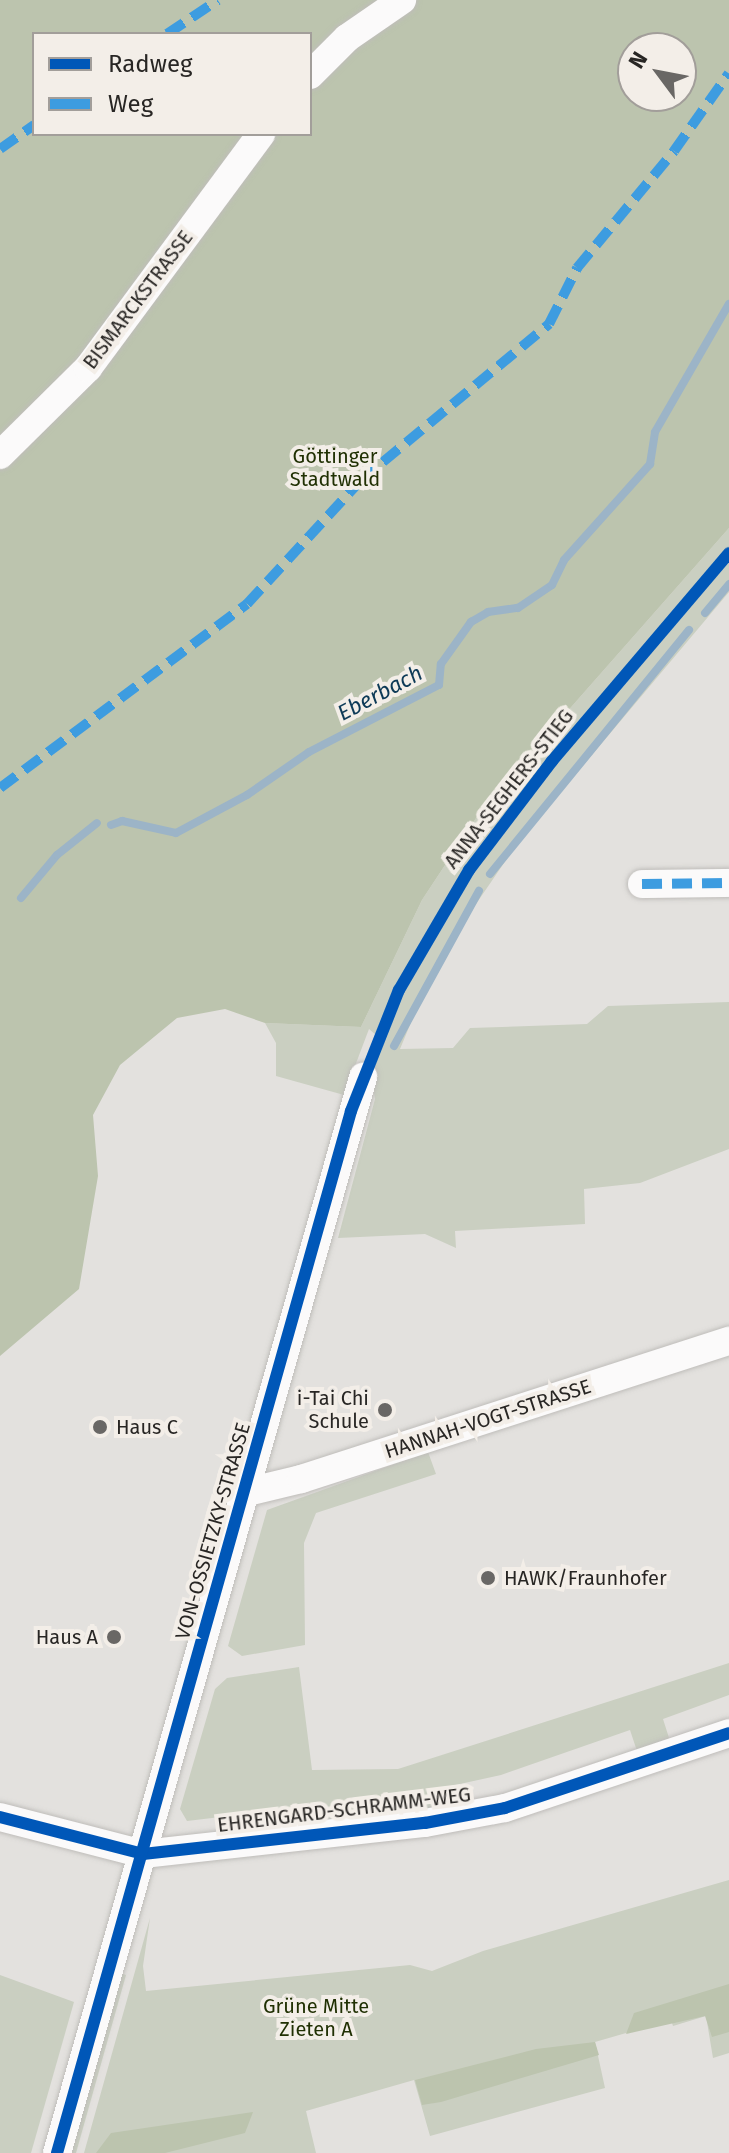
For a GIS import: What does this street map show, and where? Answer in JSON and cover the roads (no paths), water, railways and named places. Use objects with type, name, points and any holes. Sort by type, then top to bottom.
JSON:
[{"type":"street","points":[[312,73],[347,38],[402,0]]},
{"type":"street","name":"BISMARCKSTRASSE","points":[[0,455],[53,406],[114,336],[260,136]]},
{"type":"street","points":[[642,884],[729,883]]},
{"type":"street","name":"VON-OSSIETZKY-STRASSE","points":[[57,2153],[363,1077]]},
{"type":"street","name":"HANNAH-VOGT-STRASSE","points":[[247,1492],[316,1475],[729,1341]]},
{"type":"street","name":"EHRENGARD-SCHRAMM-WEG","points":[[143,1854],[425,1823],[505,1808],[729,1733]]},
{"type":"street","points":[[0,1817],[143,1854]]},
{"type":"waterway","name":"Eberbach","points":[[111,825],[122,821],[176,833],[247,795],[309,752],[439,685],[441,664],[471,622],[488,612],[518,608],[552,585],[564,560],[650,464],[655,432],[729,304]]},
{"type":"waterway","points":[[705,613],[729,584]]},
{"type":"waterway","points":[[490,874],[689,630]]},
{"type":"waterway","name":"Eberbach","points":[[21,898],[57,855],[97,823]]},
{"type":"waterway","points":[[394,1046],[479,891]]},
{"type":"place","name":"i-Tai Chi Schule","points":[[385,1410]]},
{"type":"place","name":"Haus C","points":[[100,1427]]},
{"type":"place","name":"HAWK/Fraunhofer","points":[[488,1578]]},
{"type":"place","name":"Haus A","points":[[114,1637]]},
{"type":"park label","name":"Göttinger Stadtwald","points":[[335,468]]},
{"type":"park label","name":"Grüne Mitte Zieten A","points":[[316,2018]]}]
